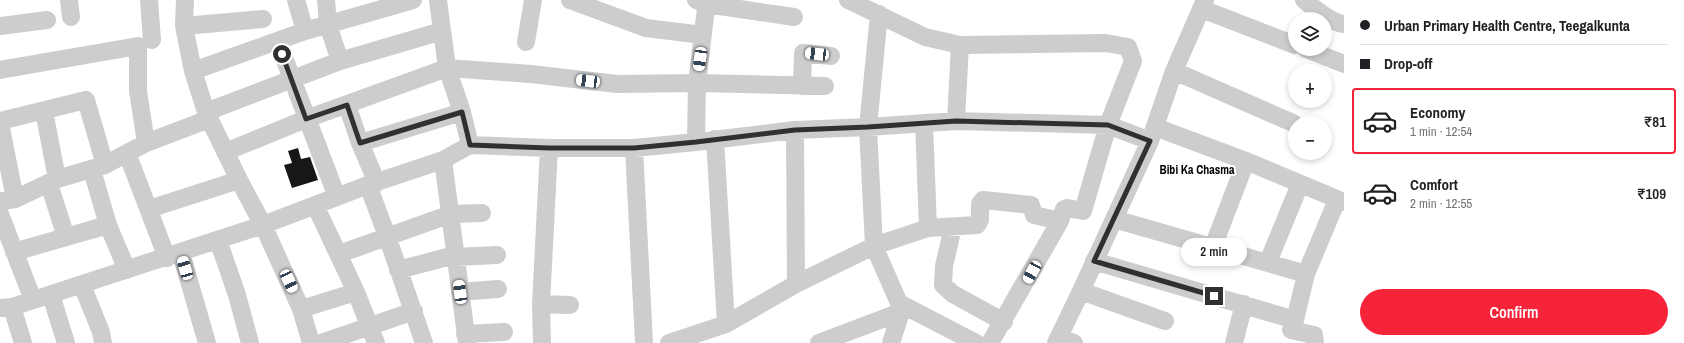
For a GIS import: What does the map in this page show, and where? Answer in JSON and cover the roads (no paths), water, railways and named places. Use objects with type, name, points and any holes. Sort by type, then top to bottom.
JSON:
[{"type":"street","points":[[149,0],[152,40]]},
{"type":"street","points":[[185,0],[184,26],[193,70],[207,116],[263,225],[301,309],[311,343]]},
{"type":"street","points":[[296,0],[305,31]]},
{"type":"street","points":[[326,0],[328,25],[340,61]]},
{"type":"street","points":[[193,70],[278,42],[305,31],[413,0]]},
{"type":"street","points":[[438,0],[447,68],[462,112],[470,145]]},
{"type":"street","points":[[526,42],[533,0]]},
{"type":"street","points":[[570,0],[646,28],[703,35]]},
{"type":"street","points":[[848,0],[925,37],[960,45],[1106,43],[1128,48],[1133,61],[1108,125],[1083,211],[1067,208],[1064,209],[1060,221],[1004,322],[990,343]]},
{"type":"street","points":[[1304,0],[1339,24],[1344,24]]},
{"type":"street","points":[[696,142],[697,83],[703,35],[703,1],[794,17]]},
{"type":"street","points":[[1063,341],[1081,291],[1152,134],[1174,71],[1204,5],[1288,42]]},
{"type":"street","points":[[879,14],[868,127],[874,246],[900,307],[891,343]]},
{"type":"street","points":[[184,26],[263,19]]},
{"type":"street","points":[[0,26],[47,20]]},
{"type":"street","points":[[127,270],[108,224],[98,168],[86,100],[0,122],[7,200],[53,182],[98,168],[146,143],[291,80],[340,61],[442,31]]},
{"type":"street","points":[[278,42],[291,80],[337,197]]},
{"type":"street","points":[[956,121],[960,45]]},
{"type":"street","points":[[0,70],[138,46],[138,90],[146,143]]},
{"type":"street","points":[[802,86],[803,53],[831,56]]},
{"type":"street","points":[[1324,56],[1344,64]]},
{"type":"street","points":[[225,152],[306,119],[447,68],[530,74],[617,84],[697,83],[825,86]]},
{"type":"street","points":[[1174,71],[1288,120]]},
{"type":"street","points":[[347,105],[360,143],[387,236],[424,343]]},
{"type":"street","points":[[44,111],[53,182],[66,237]]},
{"type":"street","points":[[360,143],[462,112]]},
{"type":"street","points":[[23,343],[6,307],[82,285],[263,225],[372,184],[443,160],[470,145],[549,148],[634,148],[795,130],[956,121],[1108,125],[1152,134],[1246,161],[1341,201],[1306,274],[1295,320],[1291,330],[1314,335],[1315,343]]},
{"type":"street","points":[[924,123],[928,228]]},
{"type":"street","points":[[795,130],[796,284]]},
{"type":"street","points":[[715,139],[726,324]]},
{"type":"street","points":[[542,343],[541,304],[549,148]]},
{"type":"street","points":[[634,148],[644,343]]},
{"type":"street","points":[[128,153],[149,209],[174,255],[207,343]]},
{"type":"street","points":[[443,160],[466,338],[504,332]]},
{"type":"street","points":[[1213,247],[1246,161]]},
{"type":"street","points":[[149,209],[239,180]]},
{"type":"street","points":[[1268,262],[1300,184]]},
{"type":"street","points":[[677,342],[726,324],[796,284],[874,246],[928,228],[977,225],[979,223],[980,204],[983,200],[1031,205],[1034,215],[1060,221]]},
{"type":"street","points":[[315,205],[356,292],[373,335]]},
{"type":"street","points":[[339,254],[450,214],[482,213]]},
{"type":"street","points":[[0,214],[32,300]]},
{"type":"street","points":[[1114,219],[1306,274]]},
{"type":"street","points":[[14,252],[108,224]]},
{"type":"street","points":[[953,227],[944,266],[943,285],[953,294],[1004,322]]},
{"type":"street","points":[[218,240],[237,295],[250,343]]},
{"type":"street","points":[[398,270],[455,256],[497,254]]},
{"type":"street","points":[[1094,261],[1295,320]]},
{"type":"street","points":[[82,285],[101,332],[103,343]]},
{"type":"street","points":[[460,292],[498,289]]},
{"type":"street","points":[[1081,291],[1165,321]]},
{"type":"street","points":[[301,309],[356,292]]},
{"type":"street","points":[[51,294],[66,343]]},
{"type":"street","points":[[541,304],[570,305]]},
{"type":"street","points":[[1234,343],[1244,304]]},
{"type":"street","points":[[819,343],[900,307],[976,343]]},
{"type":"street","points":[[321,343],[373,335],[414,311]]},
{"type":"district","name":"Bibi Ka Chasma","points":[[1197,170]]}]
